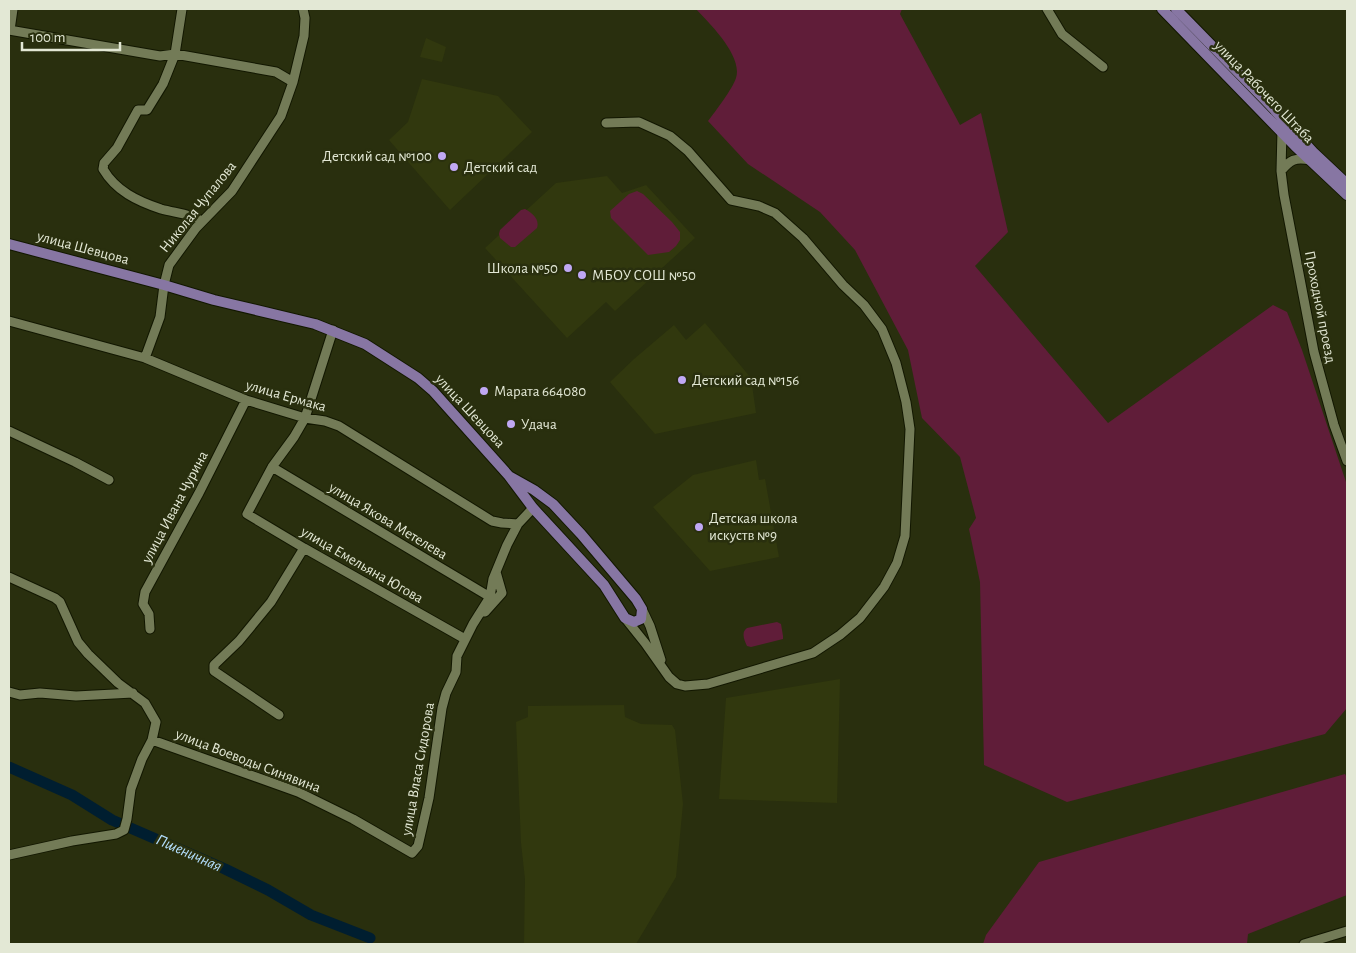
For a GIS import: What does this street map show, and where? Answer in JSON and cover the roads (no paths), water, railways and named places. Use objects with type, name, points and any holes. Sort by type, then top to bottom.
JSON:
[{"type":"main road","name":"улица Рабочего Штаба","points":[[1162,9],[1282,133],[1347,195]]},
{"type":"main road","name":"улица Рабочего Штаба","points":[[1176,9],[1297,136],[1347,184]]},
{"type":"main road","name":"улица Шевцова","points":[[9,244],[214,300],[315,324],[365,344],[418,378],[433,391],[509,476],[533,508],[604,585],[625,618]]},
{"type":"main road","points":[[509,476],[534,490],[553,504],[587,541],[636,600],[642,609],[641,619],[634,622],[625,618]]},
{"type":"street","points":[[13,9],[9,30],[160,56],[175,54],[276,72],[292,82]]},
{"type":"street","points":[[182,9],[175,54],[163,84],[147,110],[138,110],[117,148],[104,163],[103,169],[107,176],[127,195],[161,209],[184,214],[202,221]]},
{"type":"street","name":"Николая Чупалова","points":[[145,358],[160,318],[164,285],[169,265],[202,221],[232,191],[281,116],[304,36],[305,18],[303,9]]},
{"type":"street","points":[[1047,9],[1062,34],[1103,67]]},
{"type":"street","name":"Проходной проезд","points":[[1283,120],[1281,171],[1284,195],[1314,352],[1334,425],[1347,461]]},
{"type":"street","name":"улица Шевцова","points":[[606,123],[639,122],[670,136],[688,152],[731,200],[759,206],[775,213],[803,238],[843,285],[864,305],[882,329],[896,364],[910,429],[905,536],[897,563],[884,587],[860,618],[840,636],[813,653],[708,684],[685,686],[676,684],[669,677],[625,618]]},
{"type":"street","points":[[1282,133],[1289,132],[1297,136]]},
{"type":"street","points":[[1281,171],[1291,160],[1299,158],[1310,160]]},
{"type":"street","name":"улица Ермака","points":[[9,320],[145,358],[246,400],[339,426],[492,521],[518,524]]},
{"type":"street","points":[[272,467],[305,418],[333,330]]},
{"type":"street","name":"улица Ивана Чурина","points":[[150,629],[148,614],[143,604],[145,592],[246,400]]},
{"type":"street","points":[[9,431],[109,480]]},
{"type":"street","name":"улица Емельяна Югова","points":[[272,467],[247,514],[465,639]]},
{"type":"street","name":"улица Якова Метелева","points":[[272,467],[490,597]]},
{"type":"street","points":[[518,524],[533,508]]},
{"type":"street","name":"улица Власа Сидорова","points":[[412,853],[418,846],[425,816],[442,708],[446,693],[456,672],[457,656],[473,624],[490,597],[495,576],[507,545],[518,524]]},
{"type":"street","points":[[279,715],[214,672],[214,665],[239,641],[271,602],[304,548]]},
{"type":"street","points":[[471,586],[484,584],[495,576],[502,593],[473,624]]},
{"type":"street","points":[[9,577],[60,602],[78,642],[118,683],[145,703],[156,722],[152,740],[142,759],[131,790],[124,830],[116,834],[9,854]]},
{"type":"street","points":[[642,609],[650,626],[664,668]]},
{"type":"street","points":[[9,692],[20,695],[40,692],[76,696],[133,693]]},
{"type":"street","name":"улица Воеводы Синявина","points":[[152,740],[298,792],[352,819],[412,853]]},
{"type":"street","points":[[1304,944],[1347,931]]},
{"type":"waterway","name":"Пшеничная","points":[[9,767],[72,795],[112,820],[225,869],[268,890],[311,915],[370,938]]},
{"type":"place","name":"Детский сад №100","points":[[442,156]]},
{"type":"place","name":"Детский сад","points":[[454,167]]},
{"type":"place","name":"Школа №50","points":[[568,268]]},
{"type":"place","name":"МБОУ СОШ №50","points":[[582,275]]},
{"type":"place","name":"Детский сад №156","points":[[682,380]]},
{"type":"place","name":"Марата 664080","points":[[484,391]]},
{"type":"place","name":"Удача","points":[[511,424]]},
{"type":"place","name":"Детская школа искуств №9","points":[[699,527]]}]
